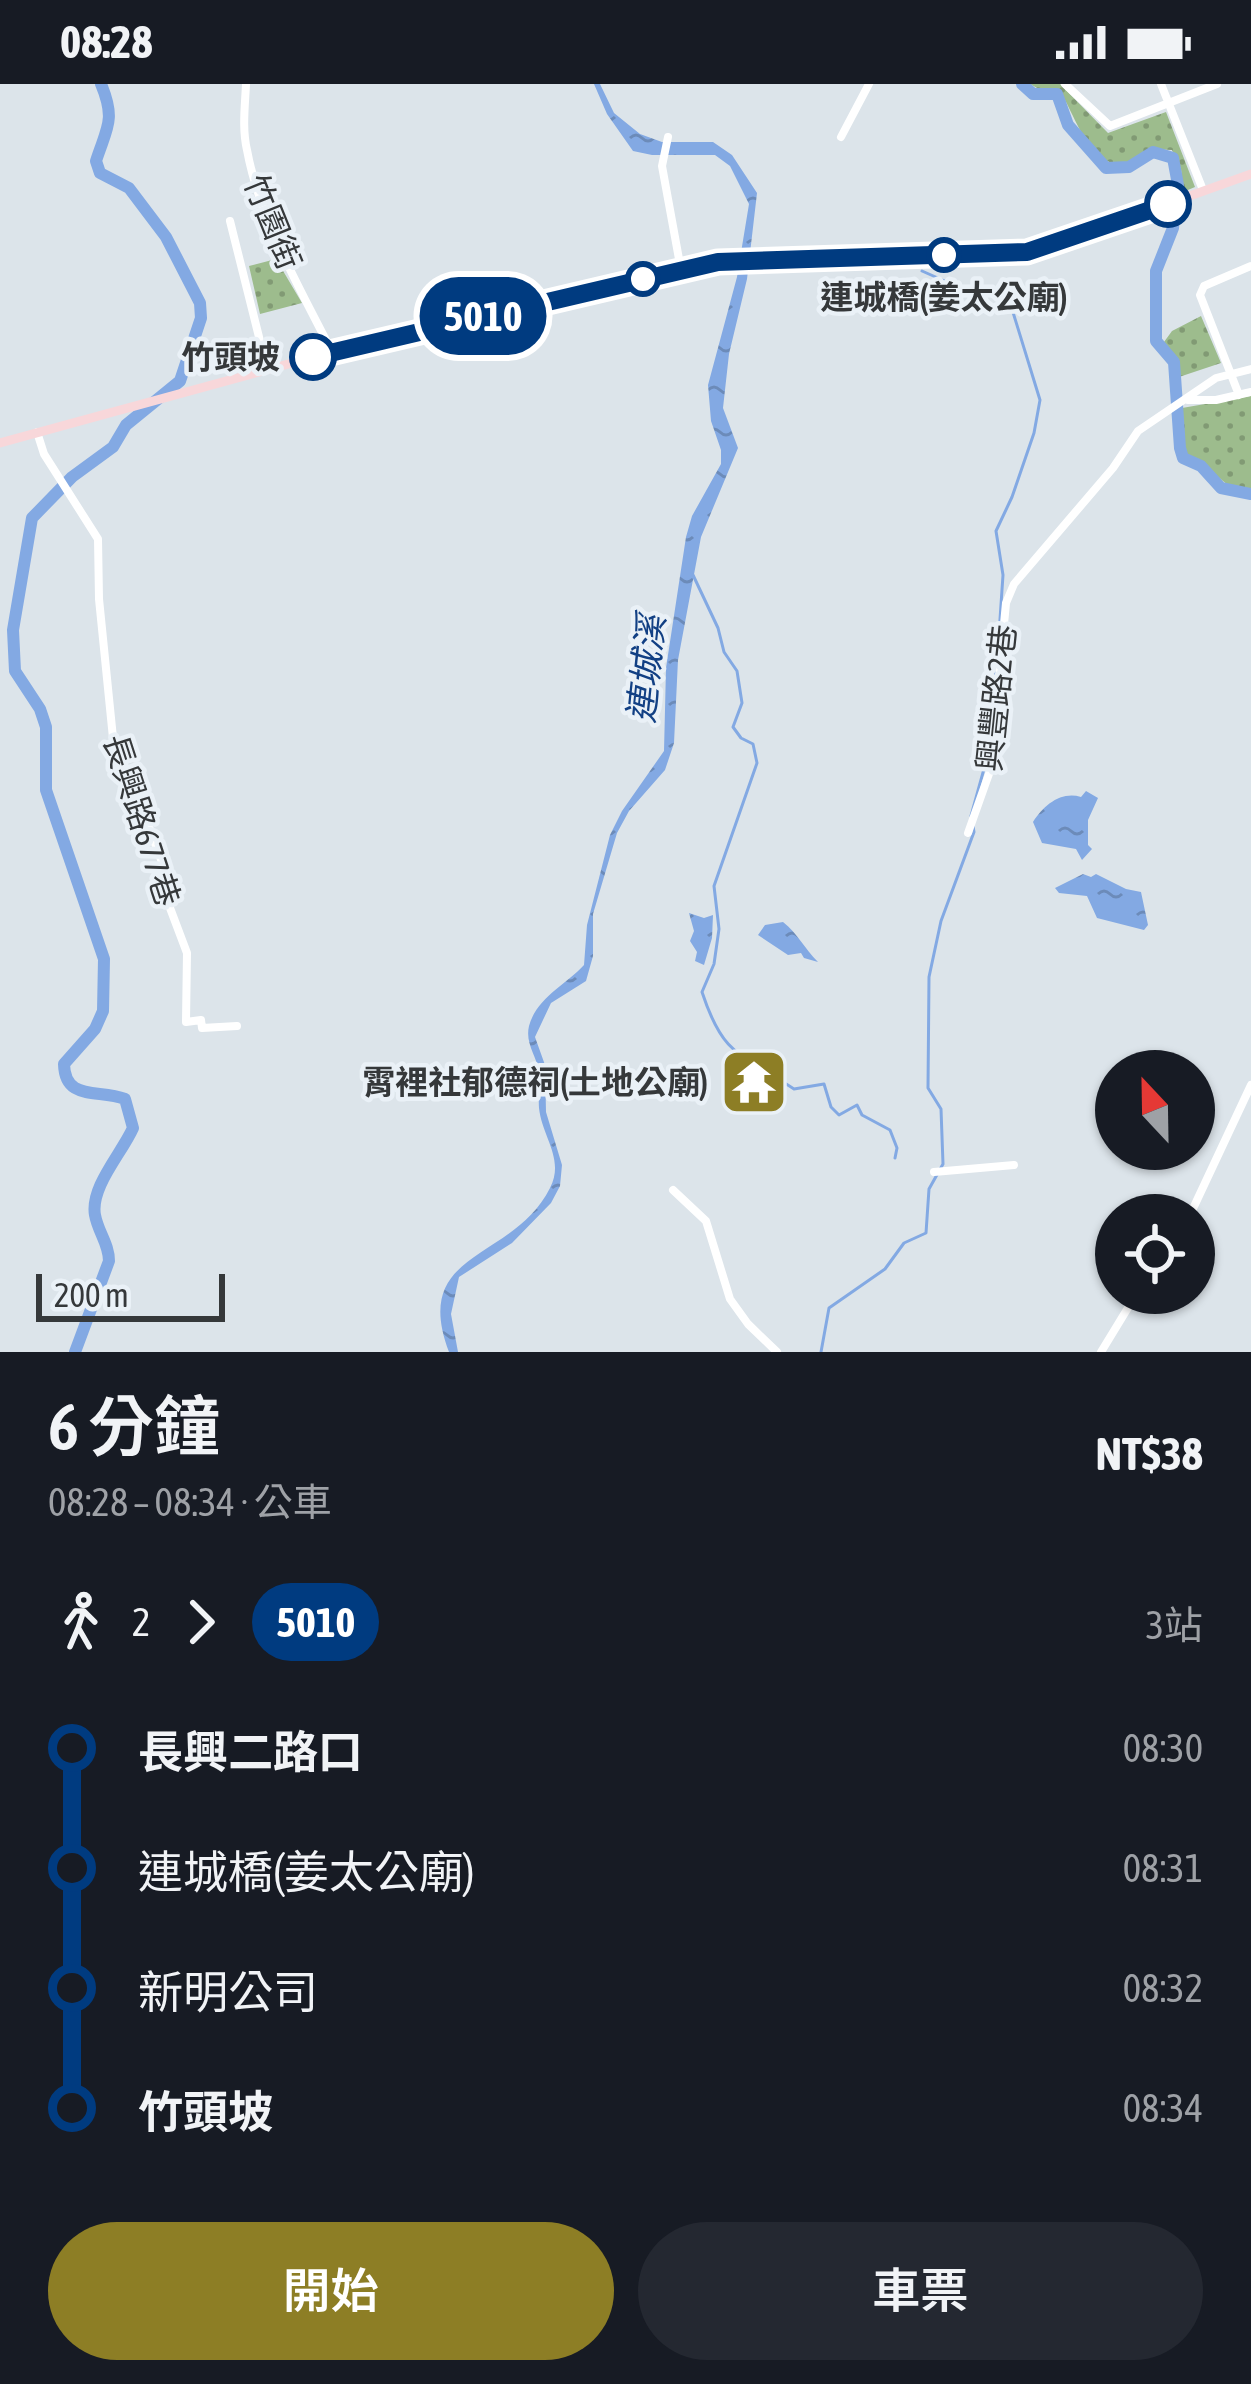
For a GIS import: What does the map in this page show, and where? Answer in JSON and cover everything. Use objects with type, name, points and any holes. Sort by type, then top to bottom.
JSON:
[{"type":"main road","points":[[0,442],[332,352],[681,270],[745,259],[1027,252],[1251,174]]},
{"type":"street","name":"竹園街","points":[[246,84],[244,136],[253,173],[289,265],[332,352]]},
{"type":"street","points":[[841,136],[869,84]]},
{"type":"street","points":[[1065,84],[1110,127],[1217,84]]},
{"type":"street","points":[[1161,84],[1204,190]]},
{"type":"street","points":[[668,137],[662,166],[681,270]]},
{"type":"street","points":[[230,220],[267,369]]},
{"type":"street","points":[[1239,394],[1200,295],[1204,286],[1251,266]]},
{"type":"street","name":"興豐路2巷","points":[[968,833],[990,771],[1009,595],[1113,467],[1127,442],[1216,378],[1251,369]]},
{"type":"street","points":[[1180,404],[1251,392]]},
{"type":"street","name":"長興路677巷","points":[[37,432],[44,454],[98,539],[113,738],[166,873],[167,900],[187,952],[186,1022],[201,1020],[202,1028],[237,1026]]},
{"type":"street","points":[[1200,1194],[1251,1085]]},
{"type":"street","points":[[934,1172],[1014,1165]]},
{"type":"street","points":[[673,1190],[706,1221],[722,1283],[740,1315],[778,1352]]},
{"type":"street","points":[[1101,1352],[1124,1314]]},
{"type":"green space","points":[[1030,84],[1060,84],[1108,133],[1166,112],[1195,187],[1183,192],[1181,169],[1172,150],[1149,149],[1125,166],[1101,157],[1085,139],[1061,93],[1044,92]]},
{"type":"green space","points":[[276,259],[302,303],[260,314],[249,266]]},
{"type":"green space","points":[[1201,316],[1221,363],[1179,377],[1179,362],[1164,342],[1172,331]]},
{"type":"green space","points":[[1251,396],[1251,492],[1229,486],[1184,455],[1182,408]]},
{"type":"water","points":[[594,84],[600,84],[614,113],[640,134],[662,142],[713,142],[732,155],[757,193],[723,408],[738,448],[701,537],[678,660],[674,743],[665,770],[629,811],[617,833],[593,914],[593,956],[586,981],[551,1003],[535,1037],[545,1065],[546,1112],[562,1165],[560,1186],[551,1203],[512,1243],[459,1277],[451,1314],[458,1352],[449,1352],[441,1318],[443,1293],[454,1274],[533,1212],[554,1177],[529,1026],[545,999],[584,965],[587,925],[610,835],[664,751],[666,668],[686,537],[692,516],[721,464],[708,385],[737,277],[749,204],[730,166],[715,155],[633,151],[607,114]]},
{"type":"water","points":[[1086,791],[1098,798],[1088,820],[1092,849],[1082,860],[1076,849],[1042,843],[1033,822],[1054,801],[1081,797]]},
{"type":"water","points":[[1083,874],[1096,874],[1141,892],[1148,925],[1144,930],[1097,918],[1087,896],[1059,893],[1055,888]]},
{"type":"water","points":[[689,913],[704,918],[713,915],[704,965],[695,961]]},
{"type":"water","points":[[783,922],[818,962],[801,953],[788,955],[758,935],[765,925]]},
{"type":"waterway","points":[[75,1352],[109,1261],[95,1215],[97,1193],[133,1128],[125,1099],[76,1089],[66,1076],[64,1064],[95,1029],[103,1011],[104,959],[46,790],[46,727],[15,671],[13,630],[32,518],[72,477],[113,447],[126,425],[180,381],[201,318],[200,303],[166,237],[129,188],[100,173],[96,161],[109,115],[101,84]]},
{"type":"waterway","points":[[1022,84],[1033,94],[1057,94],[1068,125],[1106,168],[1129,167],[1153,152],[1173,158],[1178,185],[1173,228],[1156,271],[1156,341],[1174,362],[1180,448],[1183,458],[1201,466],[1221,488],[1251,494]]},
{"type":"waterway","points":[[922,271],[972,293],[1008,296],[1040,400],[1034,433],[996,531],[1003,575],[999,634]]},
{"type":"waterway","points":[[693,575],[724,652],[737,671],[742,703],[733,727],[753,744],[757,763],[714,886],[719,929],[714,964],[702,992],[718,1029],[736,1051],[794,1089],[824,1084],[831,1107],[839,1115],[857,1105],[862,1115],[890,1130],[897,1148],[895,1158]]},
{"type":"waterway","points":[[971,816],[987,758],[996,673]]},
{"type":"waterway","points":[[821,1352],[829,1308],[885,1269],[904,1243],[926,1233],[929,1189],[943,1164],[941,1109],[928,1088],[929,977],[941,921],[973,826]]},
{"type":"bus line","name":"5010","points":[[313,357],[718,262],[1027,252],[1168,204]]},
{"type":"place","name":"連城橋(姜太公廟)","points":[[944,255]]},
{"type":"place","name":"竹頭坡","points":[[313,357]]},
{"type":"place","name":"霄裡社郁德祠(土地公廟)","points":[[754,1082]]},
{"type":"water label","name":"連城溪","points":[[646,669]]}]
